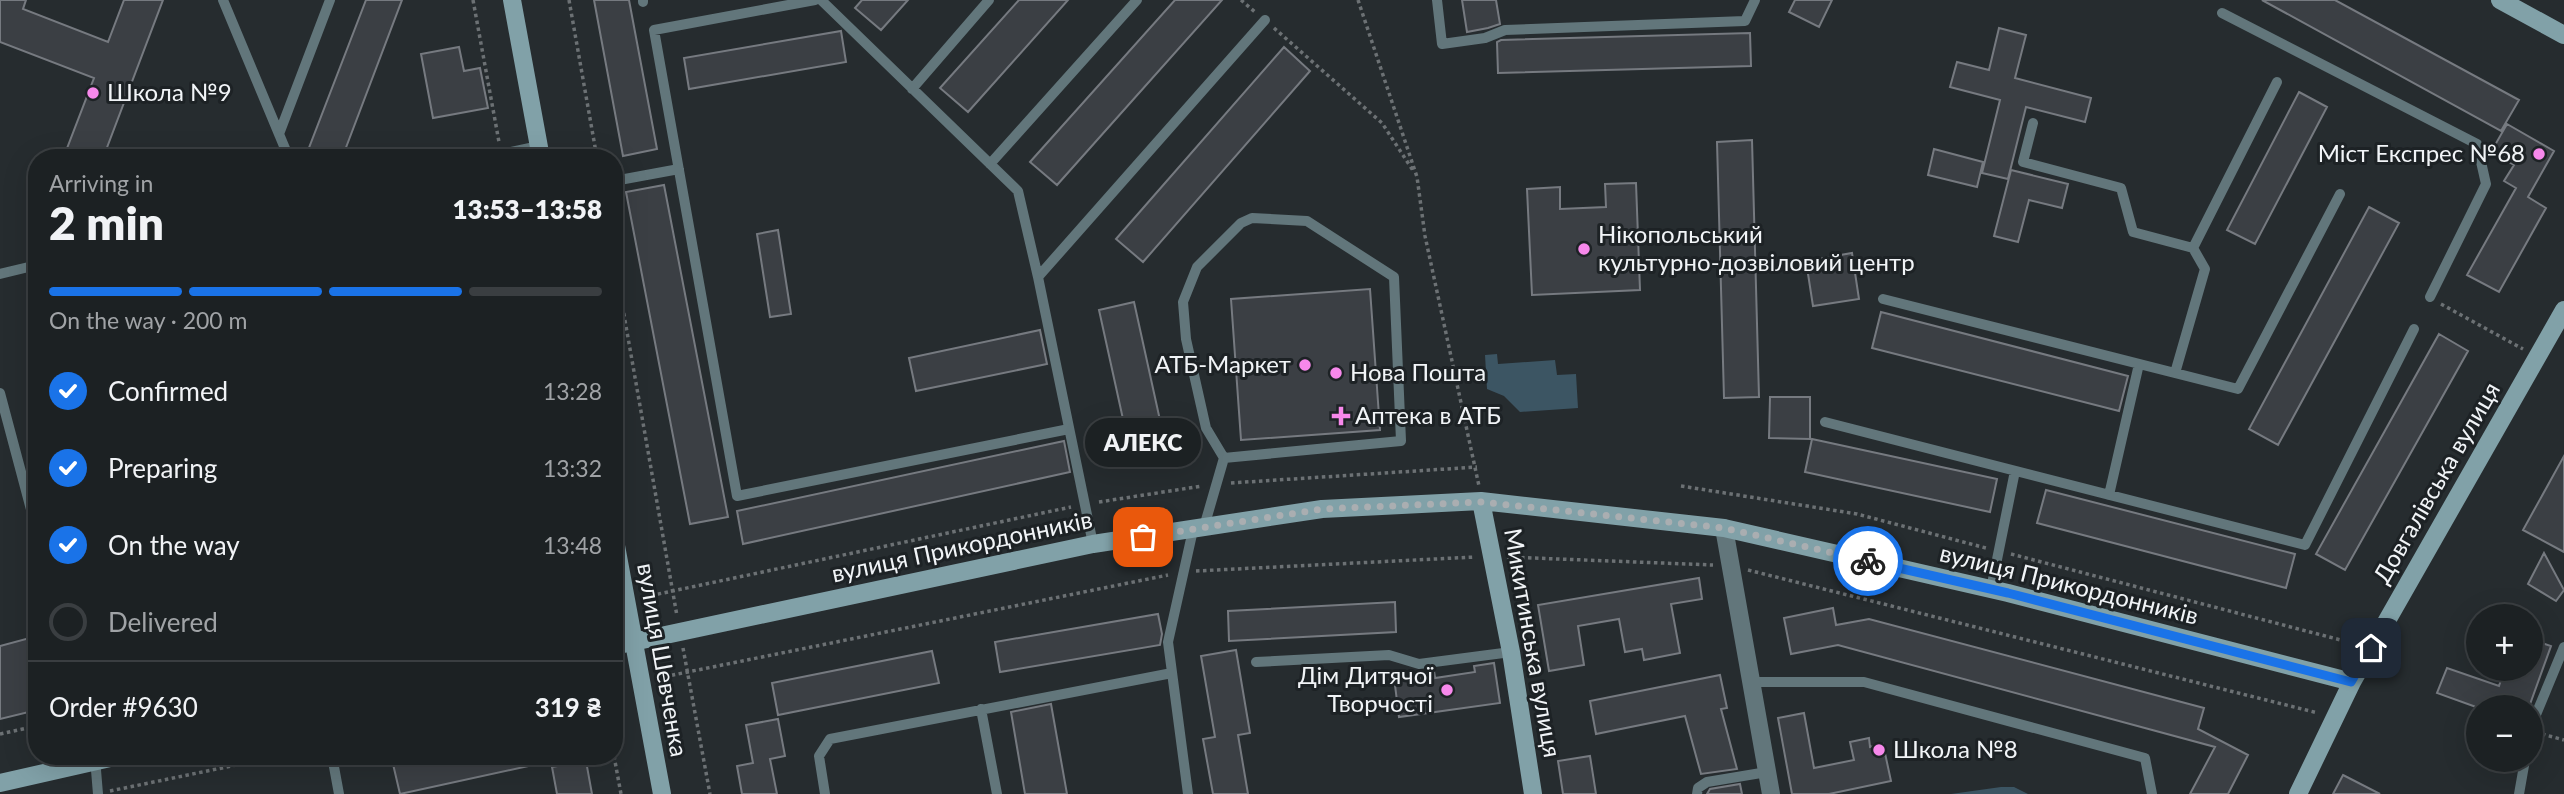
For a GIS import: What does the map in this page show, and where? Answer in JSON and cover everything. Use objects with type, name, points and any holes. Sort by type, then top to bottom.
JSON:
[{"type":"main road","points":[[512,0],[539,149]]},
{"type":"main road","points":[[2500,0],[2564,35]]},
{"type":"main road","name":"Довгалівська вулиця","points":[[2298,794],[2351,682],[2564,310]]},
{"type":"main road","name":"вулиця Прикордонників","points":[[623,644],[1093,544],[1322,509],[1481,502],[1724,528],[1991,589],[2351,682]]},
{"type":"main road","name":"Микитинська вулиця","points":[[1481,502],[1511,652],[1533,794]]},
{"type":"main road","name":"вулиця Шевченка","points":[[623,580],[662,794]]},
{"type":"main road","points":[[0,783],[71,765]]},
{"type":"street","points":[[1724,528],[1771,794]]},
{"type":"lane","points":[[223,0],[285,149]]},
{"type":"lane","points":[[279,134],[330,0]]},
{"type":"lane","points":[[815,0],[654,30],[737,496],[1069,429]]},
{"type":"lane","points":[[821,0],[1018,191],[1093,544]]},
{"type":"lane","points":[[912,89],[989,0]]},
{"type":"lane","points":[[990,164],[1137,0]]},
{"type":"lane","points":[[1437,0],[1442,44],[1485,38],[1505,30],[1745,21],[1755,0]]},
{"type":"lane","points":[[2222,13],[2477,144],[2486,184],[2430,298]]},
{"type":"lane","points":[[1038,277],[1265,20]]},
{"type":"lane","points":[[2193,248],[2277,82]]},
{"type":"lane","points":[[2033,123],[2023,162],[2121,188],[2133,232],[2193,248],[2205,270],[2175,373]]},
{"type":"lane","points":[[623,179],[679,169]]},
{"type":"lane","points":[[1883,299],[2238,389],[2340,194]]},
{"type":"lane","points":[[1188,794],[1168,642],[1184,572],[1224,458],[1206,428],[1186,339],[1184,302],[1198,267],[1241,223],[1252,218],[1307,221],[1394,277],[1401,441],[1224,458]]},
{"type":"lane","points":[[0,274],[28,267]]},
{"type":"lane","points":[[1825,422],[2305,545],[2414,328]]},
{"type":"lane","points":[[2109,495],[2139,364]]},
{"type":"lane","points":[[0,393],[28,499]]},
{"type":"lane","points":[[1991,589],[2015,471]]},
{"type":"lane","points":[[2543,698],[2564,647]]},
{"type":"lane","points":[[1256,662],[1389,655],[1419,664],[1511,652]]},
{"type":"lane","points":[[825,794],[819,756],[830,739],[1171,673]]},
{"type":"lane","points":[[1752,682],[1864,682],[2145,758],[2152,794]]},
{"type":"lane","points":[[981,709],[997,794]]},
{"type":"lane","points":[[96,765],[99,794]]},
{"type":"lane","points":[[334,765],[339,794]]},
{"type":"lane","points":[[1697,794],[1698,788],[1707,782],[1767,772]]},
{"type":"lane","points":[[2519,794],[2523,772]]},
{"type":"path","points":[[473,0],[501,149]]},
{"type":"path","points":[[569,0],[595,149]]},
{"type":"path","points":[[1241,0],[1382,123],[1417,177]]},
{"type":"path","points":[[1358,0],[1417,177],[1426,236],[1477,467],[1481,502]]},
{"type":"path","points":[[2430,298],[2537,357]]},
{"type":"path","points":[[623,309],[710,794]]},
{"type":"path","points":[[627,600],[1084,504],[1216,484],[1477,467]]},
{"type":"path","points":[[1681,486],[1857,514],[2371,648]]},
{"type":"path","points":[[687,672],[1184,572],[1492,556],[1730,565],[2334,718]]},
{"type":"path","points":[[0,734],[28,728]]},
{"type":"path","points":[[2543,734],[2564,740]]},
{"type":"path","points":[[99,794],[238,765]]},
{"type":"path","points":[[616,765],[621,794]]},
{"type":"shaded area","points":[[1497,354],[1498,364],[1555,360],[1557,375],[1576,374],[1578,408],[1520,412],[1504,396],[1487,389],[1485,355]]},
{"type":"shaded area","points":[[2014,787],[2028,794],[1951,794]]},
{"type":"building","points":[[0,0],[26,0],[23,9],[108,42],[124,0],[163,0],[106,149],[67,149],[94,78],[0,42]]},
{"type":"building","points":[[366,0],[402,0],[345,149],[309,149]]},
{"type":"building","points":[[594,0],[629,0],[657,149],[623,156]]},
{"type":"building","points":[[862,0],[908,0],[881,30],[855,8]]},
{"type":"building","points":[[1019,0],[1068,0],[968,112],[940,88]]},
{"type":"building","points":[[1175,0],[1222,0],[1057,185],[1030,162]]},
{"type":"building","points":[[1462,0],[1496,0],[1500,24],[1467,32]]},
{"type":"building","points":[[1795,0],[1832,0],[1819,27],[1789,12]]},
{"type":"building","points":[[2262,0],[2335,0],[2519,100],[2501,131]]},
{"type":"building","points":[[1999,28],[2026,35],[2015,78],[2091,98],[2085,122],[2026,107],[2008,179],[1982,173],[2000,100],[1950,87],[1957,62],[1989,70]]},
{"type":"building","points":[[841,31],[846,62],[689,89],[684,58]]},
{"type":"building","points":[[1750,33],[1751,66],[1498,73],[1497,42],[1501,40]]},
{"type":"building","points":[[459,47],[464,71],[480,68],[488,108],[433,118],[421,54]]},
{"type":"building","points":[[1284,47],[1310,71],[1143,262],[1116,239]]},
{"type":"building","points":[[2299,92],[2327,107],[2255,244],[2227,230]]},
{"type":"building","points":[[2507,124],[2554,151],[2528,197],[2546,208],[2499,292],[2467,275],[2516,188],[2504,181],[2514,165],[2491,152]]},
{"type":"building","points":[[1752,140],[1759,397],[1724,398],[1717,142]]},
{"type":"building","points":[[1934,149],[1983,162],[1977,187],[1928,175]]},
{"type":"building","points":[[2011,170],[2068,184],[2062,208],[2029,200],[2018,242],[1994,236]]},
{"type":"building","name":"Нікопольський культурно-дозвіловий центр","points":[[1636,183],[1640,290],[1532,295],[1527,189],[1560,187],[1560,209],[1606,207],[1605,184]]},
{"type":"building","points":[[664,185],[728,517],[690,524],[626,192]]},
{"type":"building","points":[[2369,207],[2399,223],[2278,445],[2249,429]]},
{"type":"building","points":[[778,230],[791,314],[770,317],[757,234]]},
{"type":"building","points":[[1852,253],[1859,299],[1813,306],[1806,261]]},
{"type":"building","name":"АТБ-Маркет","points":[[1370,289],[1380,430],[1241,440],[1231,299]]},
{"type":"building","points":[[1134,302],[1167,452],[1132,460],[1099,310]]},
{"type":"building","points":[[1881,312],[2128,376],[2119,411],[1872,348]]},
{"type":"building","points":[[1040,330],[1047,364],[916,391],[909,358]]},
{"type":"building","points":[[2439,334],[2468,351],[2345,570],[2316,554]]},
{"type":"building","points":[[1770,397],[1810,397],[1810,439],[1769,438]]},
{"type":"building","points":[[1812,439],[1997,479],[1990,512],[1805,472]]},
{"type":"building","points":[[1064,441],[1070,472],[743,544],[737,511]]},
{"type":"building","points":[[2564,456],[2564,552],[2523,530]]},
{"type":"building","points":[[2046,490],[2295,554],[2286,588],[2037,523]]},
{"type":"building","points":[[2544,553],[2564,590],[2556,601],[2528,584]]},
{"type":"building","points":[[1699,578],[1702,599],[1671,604],[1680,653],[1644,660],[1642,649],[1625,652],[1619,619],[1578,626],[1584,665],[1549,671],[1538,605]]},
{"type":"building","points":[[1395,602],[1396,632],[1229,641],[1228,611]]},
{"type":"building","points":[[1833,608],[1836,625],[1869,619],[2204,708],[2198,729],[2248,755],[2228,794],[2190,794],[2215,747],[1838,645],[1791,654],[1784,618]]},
{"type":"building","points":[[1158,614],[1162,634],[1160,645],[1000,672],[995,642]]},
{"type":"building","points":[[28,638],[28,712],[0,719],[0,646]]},
{"type":"building","points":[[2543,643],[2551,646],[2543,668]]},
{"type":"building","points":[[1236,650],[1250,733],[1238,735],[1248,794],[1213,794],[1203,739],[1215,737],[1201,656]]},
{"type":"building","points":[[932,651],[939,683],[778,715],[772,683]]},
{"type":"building","name":"Дім Дитячої Творчості","points":[[1494,663],[1500,703],[1399,717],[1394,677],[1434,671],[1435,678],[1475,672],[1474,666]]},
{"type":"building","points":[[2447,668],[2466,675],[2466,681],[2485,681],[2499,686],[2501,681],[2538,681],[2533,695],[2466,695],[2466,703],[2437,693]]},
{"type":"building","points":[[1720,675],[1727,708],[1721,709],[1737,769],[1701,774],[1685,716],[1596,734],[1590,701]]},
{"type":"building","points":[[1051,704],[1067,794],[1025,794],[1011,712]]},
{"type":"building","points":[[1804,713],[1814,768],[1854,760],[1850,742],[1869,738],[1870,747],[1883,744],[1891,781],[1829,794],[1792,794],[1778,718]]},
{"type":"building","points":[[778,719],[785,756],[770,759],[777,794],[742,794],[737,766],[753,763],[746,725]]},
{"type":"building","points":[[1590,756],[1596,794],[1563,794],[1558,761]]},
{"type":"building","points":[[393,765],[533,765],[400,794]]},
{"type":"building","points":[[587,765],[592,794],[557,794],[552,767]]},
{"type":"building","points":[[2343,775],[2380,794],[2333,794]]},
{"type":"building","points":[[1740,784],[1742,794],[1707,794],[1710,789]]},
{"type":"way so far","points":[[1143,537],[1322,509],[1481,502],[1724,528],[1868,561]]},
{"type":"place","name":"Школа №9","points":[[93,93]]},
{"type":"place","name":"Міст Експрес №68","points":[[2539,154]]},
{"type":"place","name":"Нікопольський культурно-дозвіловий центр","points":[[1584,249]]},
{"type":"place","name":"АТБ-Маркет","points":[[1305,365]]},
{"type":"place","name":"Нова Пошта","points":[[1336,373]]},
{"type":"place","name":"Аптека в АТБ","points":[[1341,416]]},
{"type":"place","name":"АЛЕКС","points":[[1143,537]]},
{"type":"place","name":"Дім Дитячої Творчості","points":[[1447,690]]},
{"type":"place","name":"Школа №8","points":[[1879,750]]},
{"type":"route","points":[[1868,561],[2008,593],[2351,682],[2371,648]]}]
